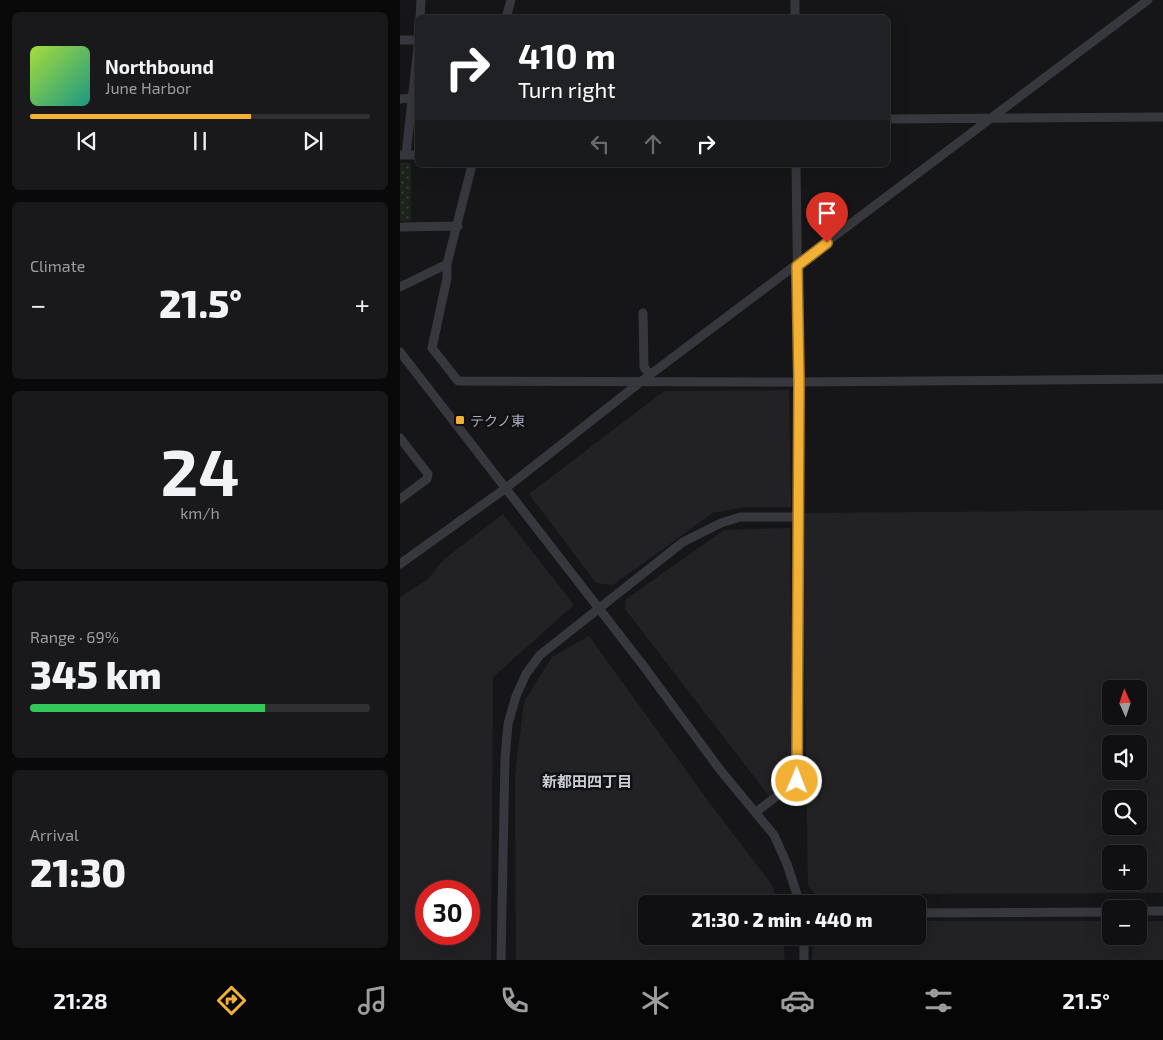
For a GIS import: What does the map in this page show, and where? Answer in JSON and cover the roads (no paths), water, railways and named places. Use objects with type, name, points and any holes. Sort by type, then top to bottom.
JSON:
[{"type":"street","points":[[420,15],[421,0]]},
{"type":"street","points":[[507,15],[511,0]]},
{"type":"street","points":[[795,0],[795,15]]},
{"type":"street","points":[[400,564],[506,488],[646,378],[1148,0]]},
{"type":"street","points":[[400,40],[415,40]]},
{"type":"street","points":[[403,155],[415,72]]},
{"type":"street","points":[[400,99],[412,98]]},
{"type":"street","points":[[890,119],[1163,117]]},
{"type":"street","points":[[472,167],[447,264],[447,278],[432,348],[458,381],[646,378],[799,382],[1163,379]]},
{"type":"street","points":[[756,812],[797,781],[799,382],[796,167]]},
{"type":"street","points":[[400,227],[458,226]]},
{"type":"street","points":[[400,287],[447,264]]},
{"type":"street","points":[[643,313],[646,378]]},
{"type":"street","points":[[400,352],[599,609],[721,771],[774,835],[787,864],[797,895]]},
{"type":"street","points":[[400,438],[428,474],[426,479],[400,499]]},
{"type":"street","points":[[502,960],[501,881],[508,724],[519,688],[526,674],[540,655],[683,542],[703,531],[740,518],[799,517]]},
{"type":"street","points":[[1147,911],[1163,911]]},
{"type":"street","points":[[926,913],[1102,912]]},
{"type":"street","points":[[804,945],[804,960]]},
{"type":"place","name":"テクノ東","points":[[460,420]]},
{"type":"district","name":"新都田四丁目","points":[[587,781]]}]
